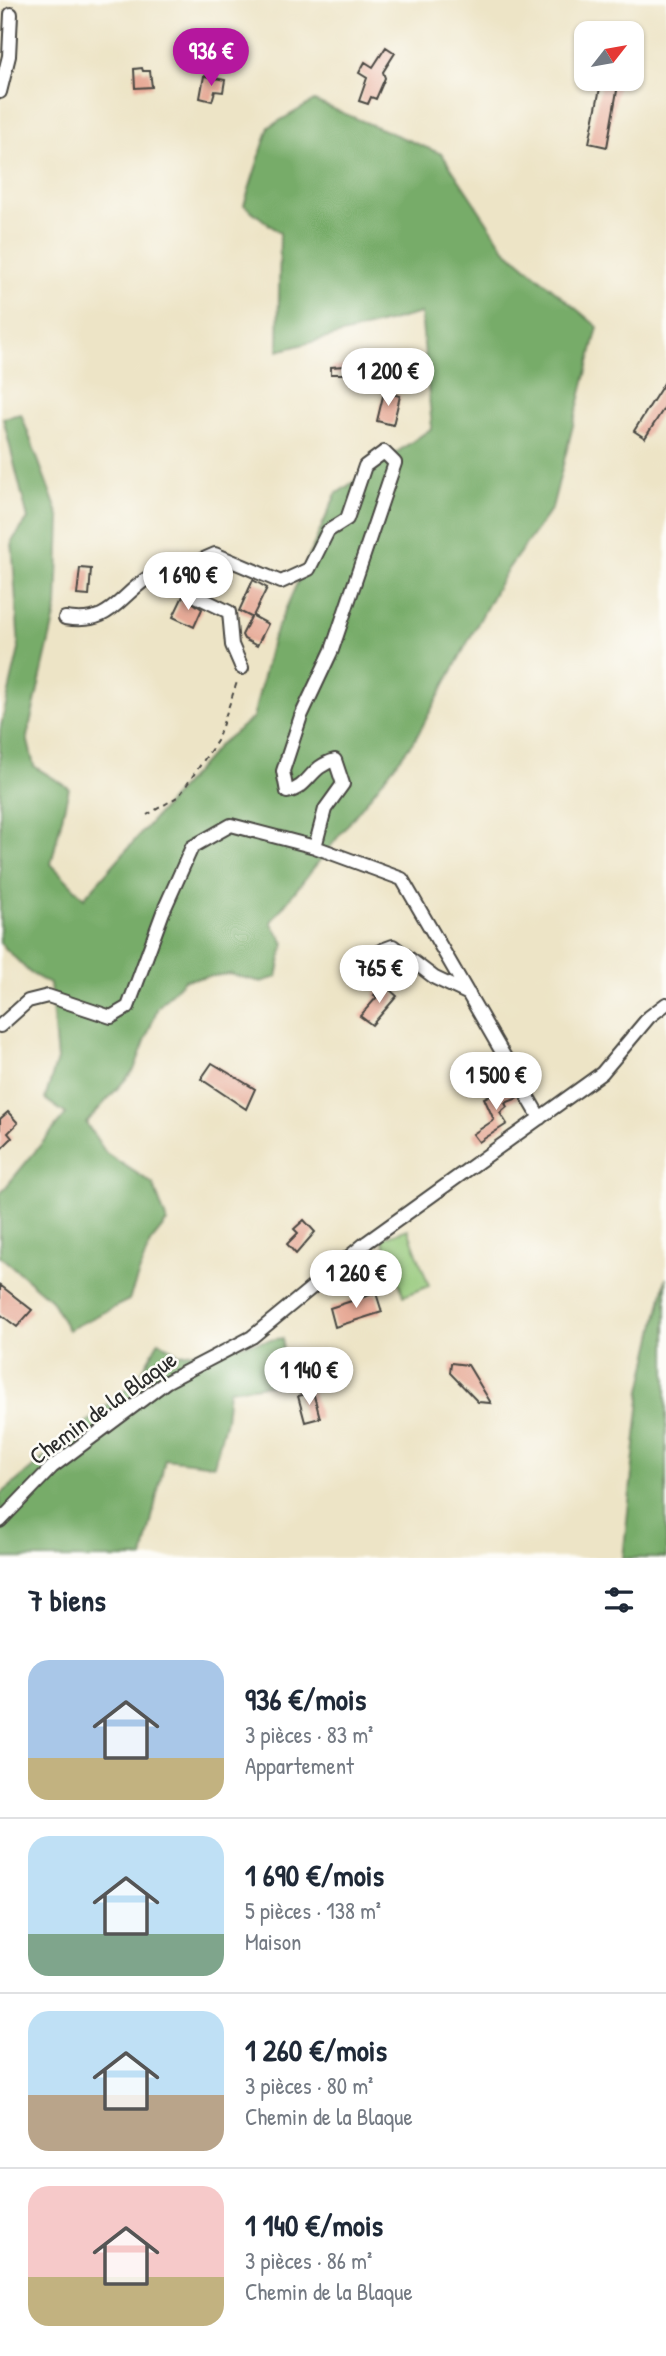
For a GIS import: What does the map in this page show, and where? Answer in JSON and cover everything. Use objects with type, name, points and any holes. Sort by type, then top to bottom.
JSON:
[{"type":"street","points":[[0,93],[9,57],[11,14]]},
{"type":"street","points":[[186,585],[200,561],[215,554],[281,582],[309,569],[328,531],[347,519],[365,466],[384,452],[395,463],[332,650],[301,716],[283,771],[287,792],[299,789],[319,764],[335,760],[342,784],[325,809],[315,847]]},
{"type":"street","points":[[65,618],[87,621],[111,612],[126,593],[149,577],[186,585],[194,595],[229,612],[232,645],[242,668]]},
{"type":"street","points":[[0,1026],[28,1002],[48,996],[111,1017],[128,1007],[163,912],[192,847],[231,825],[315,847],[402,879],[540,1118]]},
{"type":"street","points":[[364,972],[383,950],[393,946],[435,978],[470,994]]},
{"type":"street","name":"Chemin de la Blaque","points":[[0,1521],[52,1467],[166,1382],[252,1337],[367,1241],[602,1073],[649,1017],[666,1004]]},
{"type":"path","points":[[147,815],[179,796],[217,741],[242,668]]},
{"type":"green space","points":[[314,101],[442,154],[505,249],[598,327],[552,508],[505,573],[416,738],[271,922],[284,943],[277,977],[261,982],[229,974],[184,980],[158,1007],[134,1070],[86,1123],[106,1153],[153,1184],[167,1222],[150,1243],[129,1300],[68,1330],[51,1300],[0,1256],[0,1194],[66,1114],[45,1099],[57,1060],[50,984],[30,973],[0,943],[0,730],[19,649],[12,541],[28,519],[3,418],[21,414],[60,519],[57,607],[27,737],[34,766],[69,788],[51,864],[84,898],[219,745],[253,718],[272,640],[336,494],[432,428],[421,313],[278,351],[280,233],[244,205],[269,127]]},
{"type":"green space","points":[[408,1229],[429,1286],[404,1296],[382,1238]]},
{"type":"green space","points":[[666,1278],[666,1558],[623,1558],[641,1390]]},
{"type":"green space","points":[[283,1338],[281,1383],[229,1390],[226,1419],[214,1465],[165,1459],[143,1558],[0,1558],[0,1495],[137,1380],[159,1341],[180,1354]]},
{"type":"building","points":[[386,47],[395,53],[383,72],[385,78],[376,99],[371,97],[368,104],[359,101],[367,78],[359,73],[365,62],[373,67]]},
{"type":"building","points":[[142,68],[143,71],[150,71],[152,87],[135,88],[134,69]]},
{"type":"building","points":[[204,76],[225,80],[223,92],[215,91],[212,101],[200,98]]},
{"type":"building","points":[[599,91],[617,91],[607,147],[589,143]]},
{"type":"building","points":[[358,365],[358,374],[331,374],[331,367]]},
{"type":"building","points":[[666,380],[666,405],[645,438],[634,431]]},
{"type":"building","points":[[384,392],[400,396],[393,425],[377,421]]},
{"type":"building","points":[[80,568],[91,569],[89,596],[77,595]]},
{"type":"building","points":[[253,580],[267,588],[253,616],[268,624],[257,646],[244,639],[242,635],[251,617],[239,611]]},
{"type":"building","points":[[183,596],[202,609],[194,627],[173,617]]},
{"type":"building","points":[[383,984],[397,996],[372,1025],[360,1016],[377,997],[374,995]]},
{"type":"building","points":[[212,1063],[255,1089],[246,1109],[201,1079]]},
{"type":"building","points":[[510,1085],[518,1098],[505,1103],[507,1107],[500,1113],[507,1124],[479,1142],[473,1134],[494,1120],[484,1098]]},
{"type":"building","points":[[8,1112],[18,1123],[8,1133],[12,1138],[0,1150],[0,1119]]},
{"type":"building","points":[[304,1220],[315,1232],[296,1254],[287,1244],[298,1233],[294,1229]]},
{"type":"building","points":[[0,1285],[32,1310],[17,1327],[0,1314]]},
{"type":"building","points":[[376,1293],[382,1312],[335,1327],[330,1308]]},
{"type":"building","points":[[451,1363],[468,1365],[491,1403],[478,1402],[450,1373]]},
{"type":"building","points":[[313,1392],[320,1418],[305,1422],[298,1396]]}]
